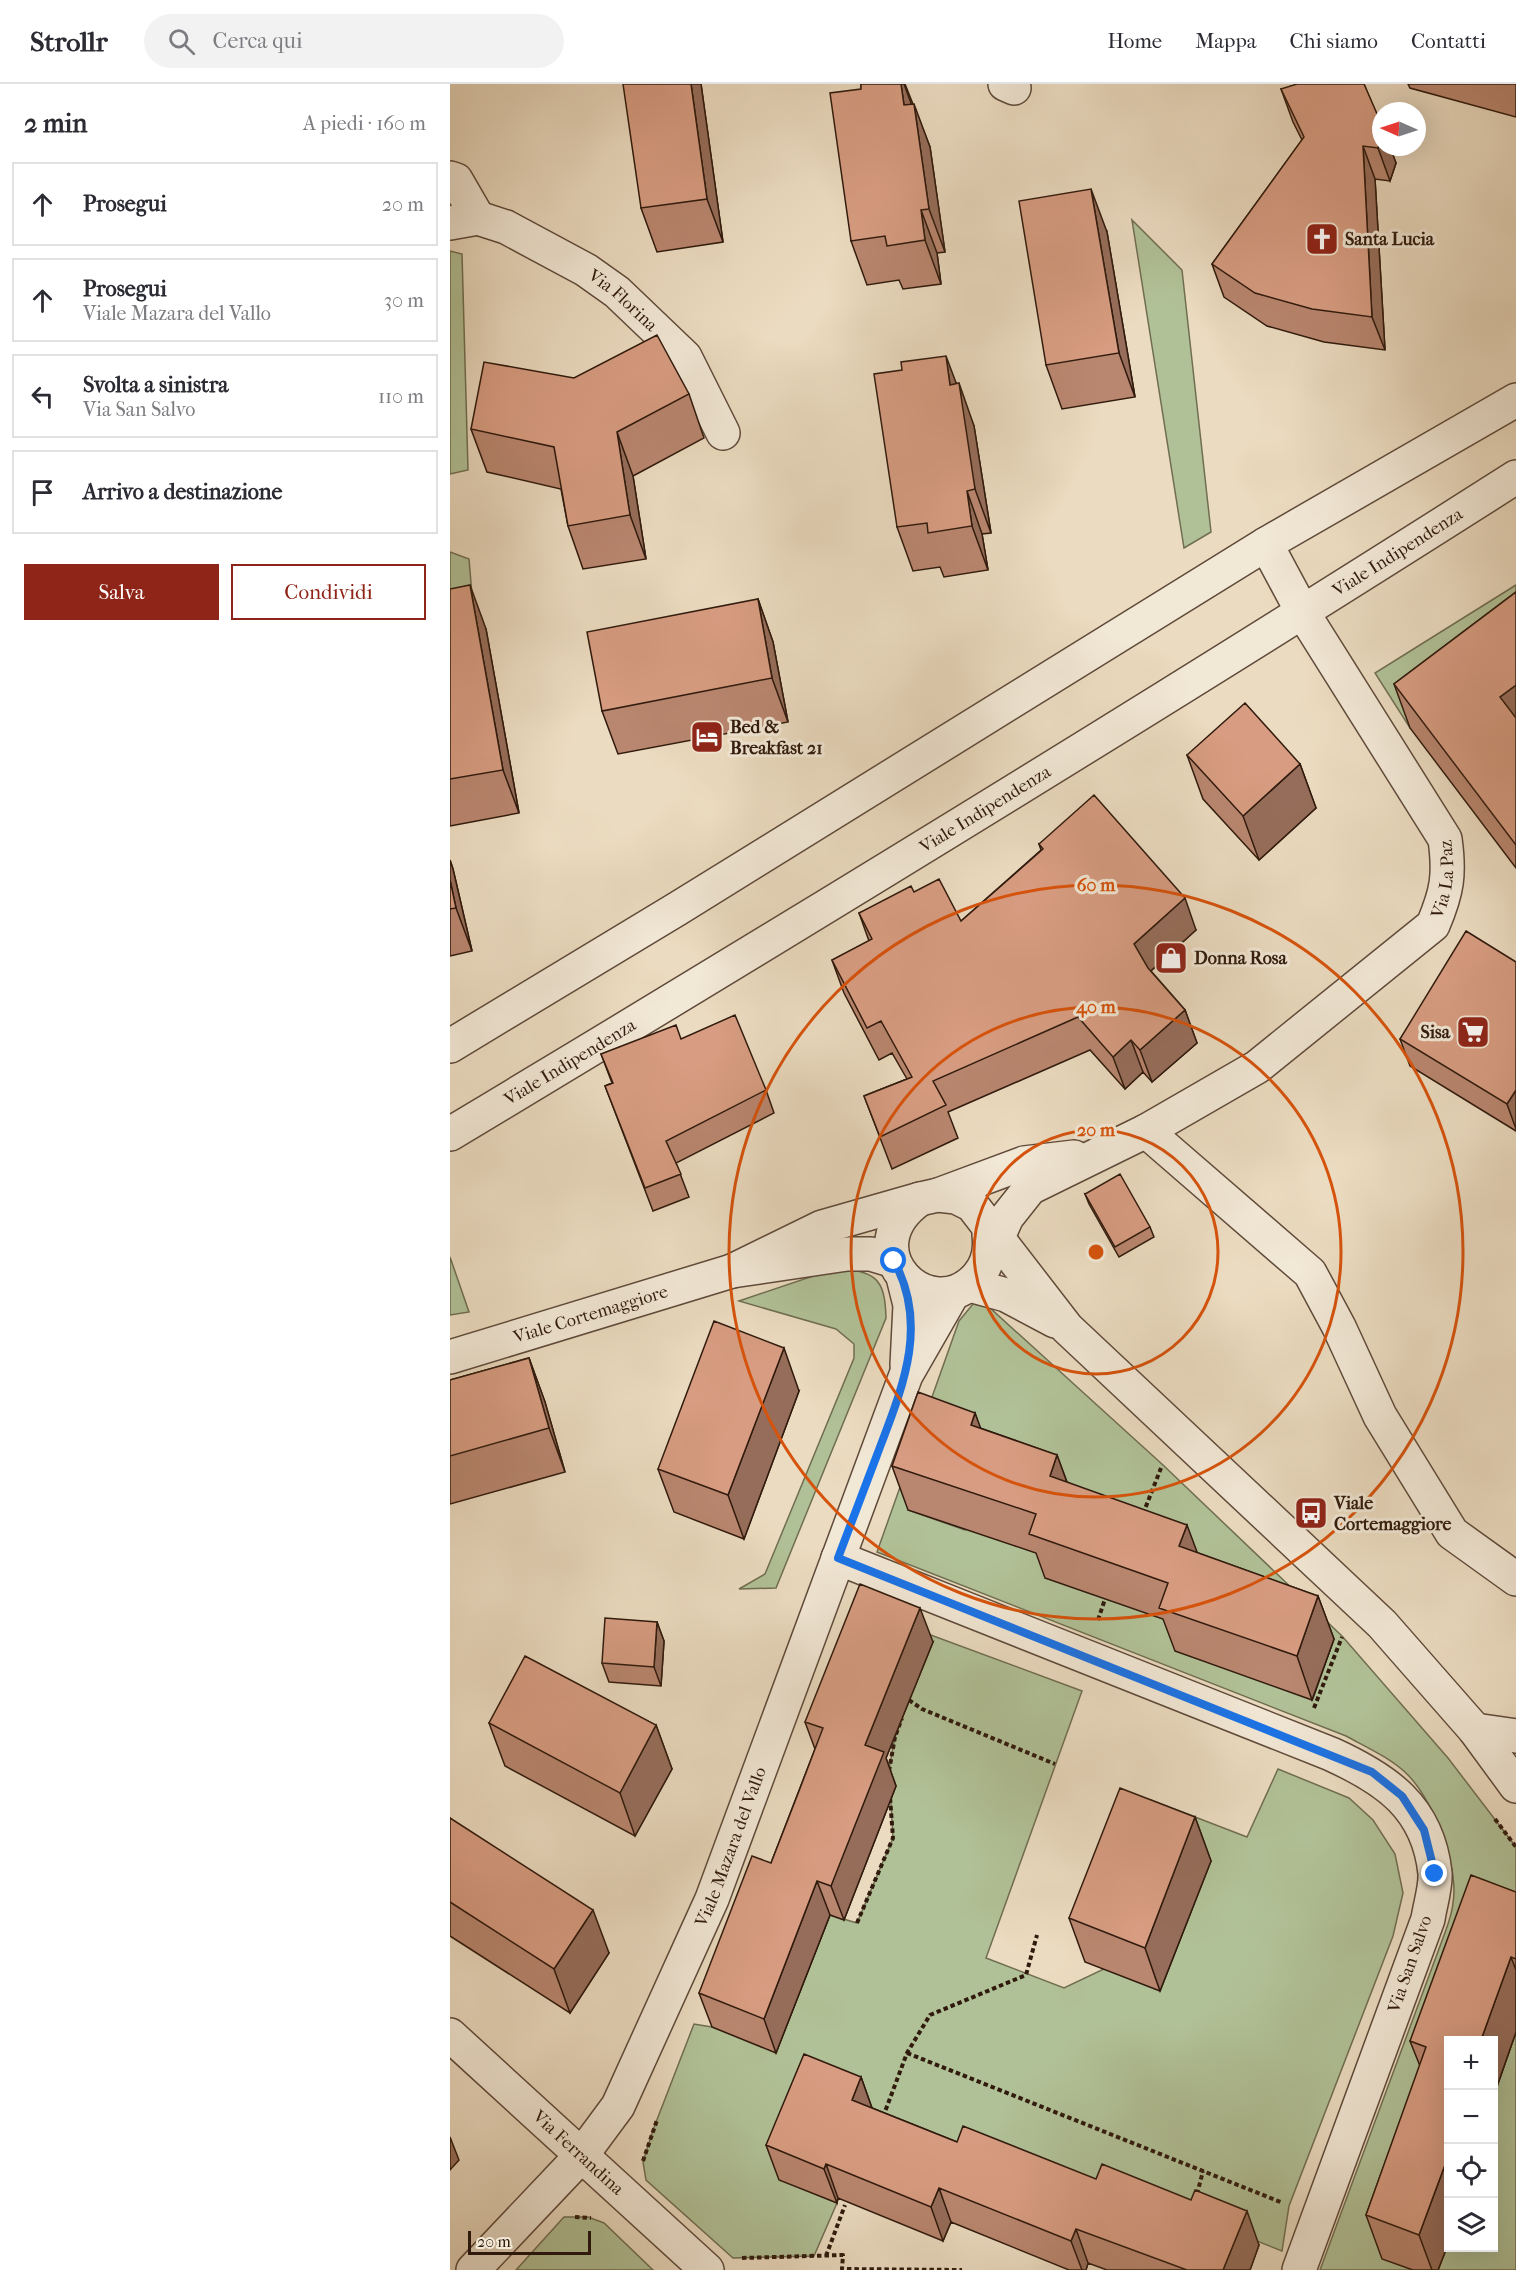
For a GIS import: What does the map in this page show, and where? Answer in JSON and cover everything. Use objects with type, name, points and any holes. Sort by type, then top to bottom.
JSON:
[{"type":"street","name":"Via Florina","points":[[450,178],[456,180],[464,220],[506,227],[586,270],[617,292],[685,357],[723,433]]},
{"type":"street","points":[[450,1046],[677,909],[1266,544],[1516,400]]},
{"type":"street","name":"Viale Indipendenza","points":[[450,1134],[708,979],[1304,613],[1516,477]]},
{"type":"street","name":"Via La Paz","points":[[990,1237],[1030,1188],[1146,1131],[1257,1067],[1433,925],[1445,898],[1449,869],[1445,839],[1304,613],[1266,544]]},
{"type":"street","points":[[1146,1131],[1310,1274],[1340,1327],[1380,1416],[1452,1533],[1516,1579]]},
{"type":"street","points":[[732,1271],[822,1227],[929,1197],[1024,1163],[1097,1154]]},
{"type":"street","points":[[906,1376],[910,1305],[891,1243],[895,1225],[905,1210],[929,1197],[956,1197],[972,1205],[990,1237],[1067,1328],[1382,1624],[1475,1730],[1516,1786]]},
{"type":"street","points":[[906,1376],[961,1289],[982,1272],[990,1237]]},
{"type":"street","points":[[732,1271],[848,1254],[871,1254],[898,1269],[917,1288],[934,1294],[961,1289],[1006,1294],[1067,1328]]},
{"type":"street","name":"Viale Cortemaggiore","points":[[450,1358],[732,1271]]},
{"type":"street","name":"Viale Mazara del Vallo","points":[[473,2270],[580,2156],[618,2106],[712,1899],[906,1376]]},
{"type":"street","name":"Via San Salvo","points":[[838,1558],[1331,1754],[1372,1772],[1402,1796],[1424,1830],[1435,1874],[1428,1919],[1299,2270]]},
{"type":"street","points":[[1475,1730],[1516,1736]]},
{"type":"street","name":"Via Ferrandina","points":[[450,2035],[580,2156],[720,2264]]},
{"type":"path","points":[[1139,1523],[1163,1465],[1171,1473]]},
{"type":"path","points":[[1334,1629],[1350,1645]]},
{"type":"path","points":[[1313,1709],[1342,1636]]},
{"type":"path","points":[[889,1780],[888,1768],[895,1737],[913,1690]]},
{"type":"path","points":[[909,1700],[922,1709],[1055,1764]]},
{"type":"path","points":[[857,1923],[893,1838],[890,1792]]},
{"type":"path","points":[[1489,1811],[1516,1847]]},
{"type":"path","points":[[880,2125],[907,2053],[930,2015],[1026,1975],[1037,1935]]},
{"type":"path","points":[[907,2053],[1289,2206]]},
{"type":"path","points":[[644,2171],[643,2162],[661,2109]]},
{"type":"path","points":[[1194,2204],[1203,2171]]},
{"type":"path","points":[[826,2256],[845,2205]]},
{"type":"path","points":[[720,2264],[843,2255],[842,2269],[962,2270]]},
{"type":"green space","points":[[1132,220],[1182,270],[1211,532],[1184,548]]},
{"type":"green space","points":[[450,251],[462,254],[468,470],[450,474]]},
{"type":"green space","points":[[450,552],[469,559],[473,607],[450,612]]},
{"type":"green space","points":[[1516,585],[1516,648],[1410,728],[1375,673]]},
{"type":"green space","points":[[450,1257],[469,1312],[450,1315]]},
{"type":"green space","points":[[837,1268],[861,1272],[875,1279],[883,1293],[886,1318],[776,1588],[739,1589],[765,1574],[854,1358],[854,1344],[836,1329],[739,1301]]},
{"type":"green space","points":[[973,1304],[990,1308],[1163,1465],[1342,1636],[1448,1758],[1516,1847],[1516,1929],[1486,1919],[1426,2084],[1442,2090],[1382,2258],[1413,2270],[1320,2270],[1450,1916],[1454,1888],[1452,1871],[1435,1817],[1408,1775],[1386,1758],[1346,1736],[877,1552],[959,1321]],"holes":[[[934,1436],[990,1456],[981,1485],[1001,1492],[1007,1476],[1072,1498],[1065,1519],[1203,1568],[1195,1590],[1334,1639],[1313,1699],[1175,1651],[1184,1626],[1045,1578],[1052,1558],[986,1535],[993,1514],[973,1506],[965,1530],[908,1510]]]},
{"type":"green space","points":[[928,1634],[1082,1691],[986,1958],[1064,1988],[1104,1969],[1151,1800],[1247,1837],[1278,1769],[1349,1798],[1373,1820],[1395,1854],[1403,1893],[1393,1936],[1289,2206],[1282,2251],[1182,2211],[779,2179],[837,2203],[814,2256],[733,2258],[646,2180],[643,2162],[694,2024],[712,2027],[776,2052],[830,1915],[857,1923],[893,1838],[889,1769],[895,1737],[909,1700]]},
{"type":"green space","points":[[1516,2032],[1516,2270],[1438,2270],[1444,2252],[1498,2252],[1498,2084]]},
{"type":"green space","points":[[564,2217],[588,2217],[604,2223],[653,2270],[516,2270]]},
{"type":"building","points":[[623,84],[691,84],[707,199],[641,208]]},
{"type":"building","points":[[861,84],[901,84],[904,105],[914,104],[929,209],[921,210],[925,240],[887,246],[885,236],[851,241],[830,93],[861,89]]},
{"type":"building","name":"Santa Lucia","points":[[1297,84],[1364,84],[1372,102],[1372,147],[1363,146],[1372,317],[1312,309],[1255,293],[1212,264],[1304,137],[1281,89]]},
{"type":"building","points":[[1091,189],[1119,353],[1046,365],[1019,201]]},
{"type":"building","points":[[657,335],[689,394],[617,432],[630,515],[568,526],[554,447],[471,429],[484,362],[574,378]]},
{"type":"building","points":[[946,356],[950,385],[959,383],[975,489],[967,491],[972,526],[928,533],[927,523],[897,527],[874,374],[902,370],[901,362]]},
{"type":"building","points":[[470,585],[503,770],[450,779],[450,589]]},
{"type":"building","points":[[1516,592],[1516,685],[1500,697],[1516,718],[1516,845],[1394,684]]},
{"type":"building","points":[[758,599],[772,678],[602,711],[587,632]]},
{"type":"building","points":[[1245,703],[1300,764],[1243,816],[1187,755]]},
{"type":"building","points":[[1094,795],[1185,898],[1134,944],[1148,968],[1185,1010],[1140,1050],[1131,1040],[1113,1057],[1078,1017],[933,1081],[946,1105],[880,1137],[864,1096],[912,1077],[881,1021],[867,1028],[832,960],[872,939],[859,913],[911,886],[914,892],[939,879],[961,921],[1043,849],[1039,844]]},
{"type":"building","points":[[450,880],[456,908],[450,909]]},
{"type":"building","name":"Sisa","points":[[1466,931],[1516,962],[1516,1090],[1507,1104],[1400,1039]]},
{"type":"building","points":[[735,1015],[766,1090],[666,1141],[681,1174],[645,1188],[605,1086],[613,1083],[601,1054],[676,1025],[681,1039]]},
{"type":"building","points":[[1120,1174],[1150,1227],[1115,1247],[1085,1194]]},
{"type":"building","points":[[714,1321],[784,1348],[728,1495],[658,1469]]},
{"type":"building","points":[[529,1358],[549,1428],[450,1456],[450,1380]]},
{"type":"building","points":[[918,1392],[975,1413],[971,1425],[1057,1455],[1050,1476],[1187,1525],[1179,1546],[1318,1596],[1297,1656],[1159,1608],[1168,1583],[1029,1534],[1036,1514],[892,1466]]},
{"type":"building","points":[[860,1584],[920,1608],[865,1745],[884,1752],[831,1886],[817,1881],[764,2019],[699,1993],[752,1856],[771,1863],[823,1728],[805,1722]]},
{"type":"building","points":[[605,1618],[657,1622],[654,1667],[602,1663]]},
{"type":"building","points":[[525,1656],[656,1725],[620,1793],[489,1723]]},
{"type":"building","points":[[1120,1788],[1195,1817],[1145,1948],[1069,1918]]},
{"type":"building","points":[[450,1818],[593,1910],[554,1969],[450,1902]]},
{"type":"building","points":[[1471,1875],[1516,1892],[1516,1959],[1511,1957],[1482,2036],[1444,2036],[1444,2168],[1419,2235],[1366,2215],[1426,2047],[1410,2041]]},
{"type":"building","points":[[804,2054],[861,2077],[852,2100],[957,2142],[963,2126],[1096,2179],[1102,2164],[1191,2200],[1195,2190],[1247,2211],[1223,2270],[1187,2270],[1076,2229],[1071,2241],[939,2188],[931,2207],[826,2164],[824,2169],[766,2145]]},
{"type":"place","name":"Santa Lucia","points":[[1322,239]]},
{"type":"place","name":"Bed & Breakfast 21","points":[[707,737]]},
{"type":"place","name":"Donna Rosa","points":[[1171,958]]},
{"type":"place","name":"Sisa","points":[[1473,1032]]},
{"type":"place","name":"Viale Cortemaggiore","points":[[1311,1513]]},
{"type":"route","points":[[894,1261],[903,1277],[910,1305],[906,1376],[838,1558],[1372,1772],[1402,1796],[1424,1830],[1435,1874]]}]
